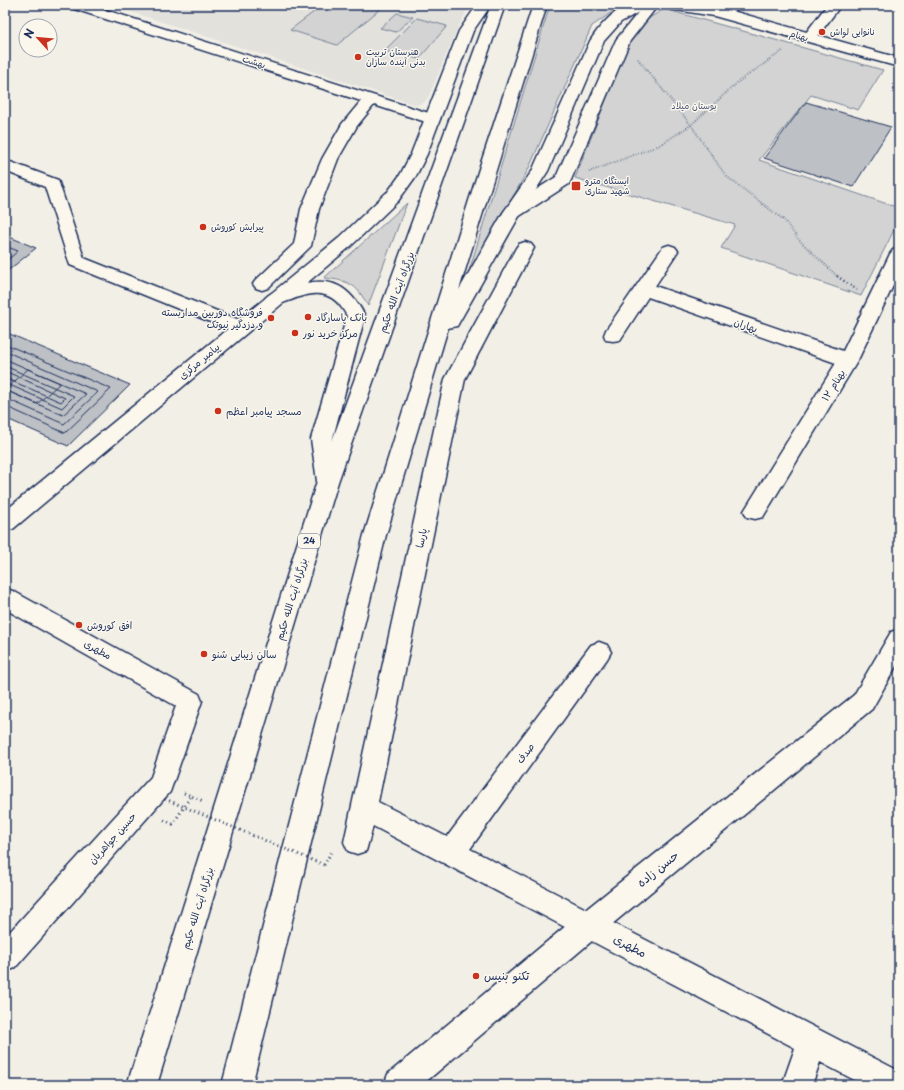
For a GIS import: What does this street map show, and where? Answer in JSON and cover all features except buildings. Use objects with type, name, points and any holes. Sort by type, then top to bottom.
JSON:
[{"type":"main road","name":"بهشت","points":[[76,5],[432,119]]},
{"type":"main road","name":"پیامبر مرکزی","points":[[5,523],[240,327],[267,292],[345,242],[392,197],[413,165],[466,31],[484,5]]},
{"type":"main road","name":"بزرگراه آیت الله حکیم","points":[[142,1085],[327,482],[498,5]]},
{"type":"main road","points":[[237,1085],[375,535],[486,172],[540,5]]},
{"type":"main road","points":[[429,360],[512,213],[540,171],[597,41],[607,26],[619,16],[641,5]]},
{"type":"main road","points":[[512,213],[564,180],[623,40],[651,5]]},
{"type":"main road","name":"بهنام","points":[[670,5],[722,14]]},
{"type":"main road","name":"بهنام","points":[[698,5],[722,14],[899,63]]},
{"type":"main road","points":[[809,38],[834,5]]},
{"type":"main road","points":[[267,292],[302,246],[310,209],[330,159],[350,124],[371,99]]},
{"type":"main road","points":[[5,165],[52,184],[76,261],[240,327]]},
{"type":"main road","name":"پارسا","points":[[357,842],[455,379],[525,248]]},
{"type":"main road","points":[[613,335],[669,251]]},
{"type":"main road","name":"بهنام ۱۲","points":[[755,511],[848,360],[899,254]]},
{"type":"main road","points":[[267,292],[315,287],[328,288],[341,293],[351,304],[356,316],[320,439],[327,482]]},
{"type":"main road","name":"بهاران","points":[[644,289],[848,360]]},
{"type":"main road","name":"مطهری","points":[[5,598],[190,701]]},
{"type":"main road","name":"حسن زاده","points":[[399,1085],[589,925],[863,702],[899,639]]},
{"type":"main road","name":"صدف","points":[[451,853],[599,652]]},
{"type":"main road","name":"حسین جواهریان","points":[[5,958],[161,784],[190,701]]},
{"type":"main road","name":"مطهری","points":[[364,808],[895,1085]]},
{"type":"main road","points":[[797,1085],[812,1042]]},
{"type":"path","points":[[623,40],[691,125],[726,176],[784,220],[799,240],[841,280],[876,302]]},
{"type":"path","points":[[564,180],[600,169],[660,145],[691,125],[738,82],[785,50]]},
{"type":"path","points":[[165,799],[324,864]]},
{"type":"shaded area","name":"هنرستان تربیت بدنی آینده سازان","points":[[110,5],[470,5],[458,27],[429,96],[425,102],[416,105]]},
{"type":"green space","points":[[323,5],[385,5],[337,45],[290,30]]},
{"type":"green space","points":[[550,5],[622,5],[630,7],[611,13],[592,26],[528,170],[466,281]]},
{"type":"green space","name":"بوستان میلاد","points":[[664,9],[883,70],[858,110],[811,95],[759,160],[899,208],[899,220],[861,296],[721,248],[735,225],[575,178],[629,42],[646,20]]},
{"type":"green space","points":[[397,13],[413,17],[396,32],[380,28]]},
{"type":"green space","points":[[417,18],[447,26],[419,59],[384,51]]},
{"type":"green space","points":[[407,203],[368,306],[360,292],[351,284],[340,280],[324,278]]},
{"type":"place","name":"نانوایی لواش","points":[[822,32]]},
{"type":"place","name":"هنرستان تربیت بدنی آینده سازان","points":[[358,57]]},
{"type":"place","name":"ایستگاه مترو شهید ستاری","points":[[576,186]]},
{"type":"place","name":"پیرایش کوروش","points":[[203,227]]},
{"type":"place","name":"بانک پاسارگاد","points":[[308,317]]},
{"type":"place","name":"فروشگاه دوربین مداربسته و دزدگیر نیوتک‌","points":[[271,318]]},
{"type":"place","name":"مرکز خرید نور","points":[[295,333]]},
{"type":"place","name":"مسجد پیامبر اعظم","points":[[218,411]]},
{"type":"place","name":"افق کوروش","points":[[79,625]]},
{"type":"place","name":"سالن زیبایی شنو","points":[[204,654]]},
{"type":"place","name":"تکنو بنیس","points":[[476,976]]}]
